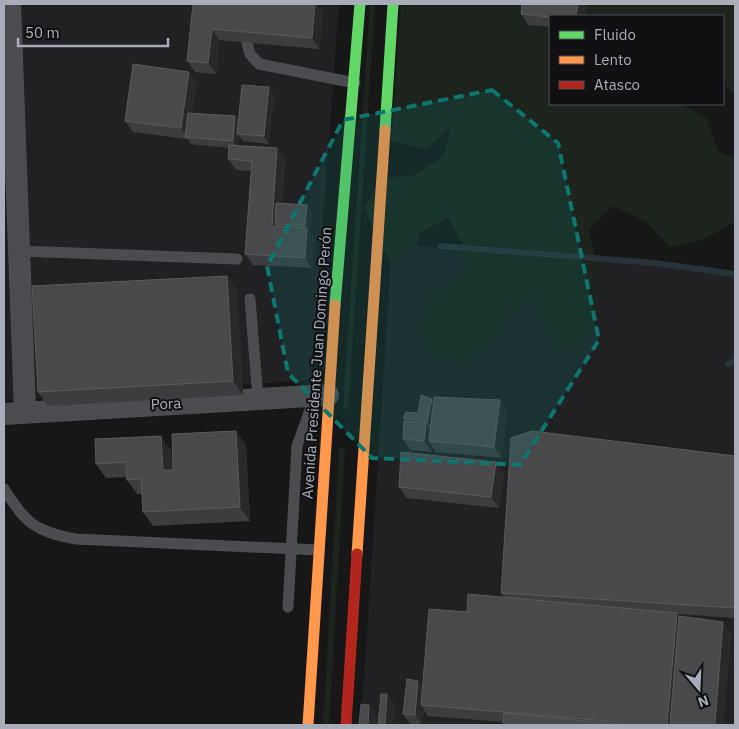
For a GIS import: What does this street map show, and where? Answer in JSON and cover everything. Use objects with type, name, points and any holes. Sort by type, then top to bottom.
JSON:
[{"type":"main road","name":"Avenida Presidente Juan Domingo Perón","points":[[308,725],[319,550],[332,421],[322,395],[355,83],[360,4]]},
{"type":"main road","points":[[346,725],[361,422],[393,4]]},
{"type":"street","points":[[10,4],[19,250],[14,413]]},
{"type":"street","name":"Pora","points":[[14,413],[322,395]]},
{"type":"lane","points":[[247,42],[250,54],[259,64],[355,83]]},
{"type":"lane","points":[[19,250],[237,259]]},
{"type":"lane","points":[[250,299],[258,399]]},
{"type":"lane","points":[[288,608],[297,446],[322,395]]},
{"type":"lane","points":[[4,489],[23,517],[47,534],[76,539],[319,550]]},
{"type":"highlighted area","points":[[492,90],[558,143],[599,340],[520,465],[372,458],[288,373],[267,266],[343,120]]},
{"type":"shaded area","points":[[4,4],[339,4],[311,380],[4,401]]},
{"type":"shaded area","points":[[370,4],[375,4],[348,408],[345,410],[343,408]]},
{"type":"shaded area","points":[[401,4],[735,4],[735,95],[724,85],[724,15],[549,15],[549,105],[685,105],[707,119],[718,151],[735,159],[735,222],[702,240],[670,247],[646,222],[613,206],[589,230],[596,262],[594,327],[569,353],[544,331],[536,299],[507,316],[491,345],[464,367],[431,356],[422,325],[431,293],[461,279],[464,246],[448,217],[419,234],[417,249],[390,261],[377,239],[364,207],[382,178],[415,175],[443,157],[451,126],[427,149],[391,141]]},
{"type":"shaded area","points":[[392,244],[735,272],[735,725],[361,725]]},
{"type":"shaded area","points":[[343,447],[345,449],[329,725],[323,725],[339,448]]},
{"type":"building","points":[[193,4],[315,4],[312,38],[212,29],[208,63],[187,61]]},
{"type":"building","points":[[522,4],[578,4],[576,15],[549,15],[549,17],[521,14]]},
{"type":"building","points":[[133,64],[189,72],[181,128],[125,121]]},
{"type":"building","points":[[242,85],[269,87],[264,136],[237,134]]},
{"type":"building","points":[[188,113],[235,116],[233,141],[185,137]]},
{"type":"building","points":[[229,145],[277,148],[272,226],[307,228],[305,258],[245,254],[252,161],[228,159]]},
{"type":"building","points":[[276,203],[307,205],[305,226],[275,224]]},
{"type":"building","points":[[227,276],[233,381],[38,392],[32,286]]},
{"type":"building","points":[[421,395],[432,399],[427,421],[403,418],[406,412],[418,413]]},
{"type":"building","points":[[434,397],[500,400],[494,447],[429,441]]},
{"type":"building","points":[[404,421],[426,423],[424,441],[403,439]]},
{"type":"building","points":[[236,431],[240,507],[143,512],[141,479],[127,480],[126,462],[96,464],[95,439],[161,436],[163,470],[173,470],[172,434]]},
{"type":"building","points":[[532,431],[735,456],[735,608],[501,593],[511,438]]},
{"type":"building","points":[[401,452],[496,462],[491,497],[399,487]]},
{"type":"building","points":[[468,594],[677,613],[667,725],[619,725],[619,722],[421,705],[429,609],[467,612]]},
{"type":"building","points":[[679,616],[723,622],[715,723],[670,723]]},
{"type":"building","points":[[407,679],[418,681],[415,715],[403,714]]},
{"type":"building","points":[[381,694],[387,694],[385,725],[378,725]]},
{"type":"building","points":[[361,704],[369,705],[368,725],[359,725]]},
{"type":"building","points":[[504,713],[617,724],[503,725]]},
{"type":"waterway","points":[[441,246],[655,263],[735,274]]},
{"type":"waterway","points":[[728,364],[735,361]]},
{"type":"traffic: fast","points":[[335,305],[360,4]]},
{"type":"traffic: fast","points":[[385,130],[393,4]]},
{"type":"traffic: slow","points":[[357,554],[385,130]]},
{"type":"traffic: slow","points":[[308,725],[335,305]]},
{"type":"traffic: jam","points":[[346,725],[357,554]]}]
